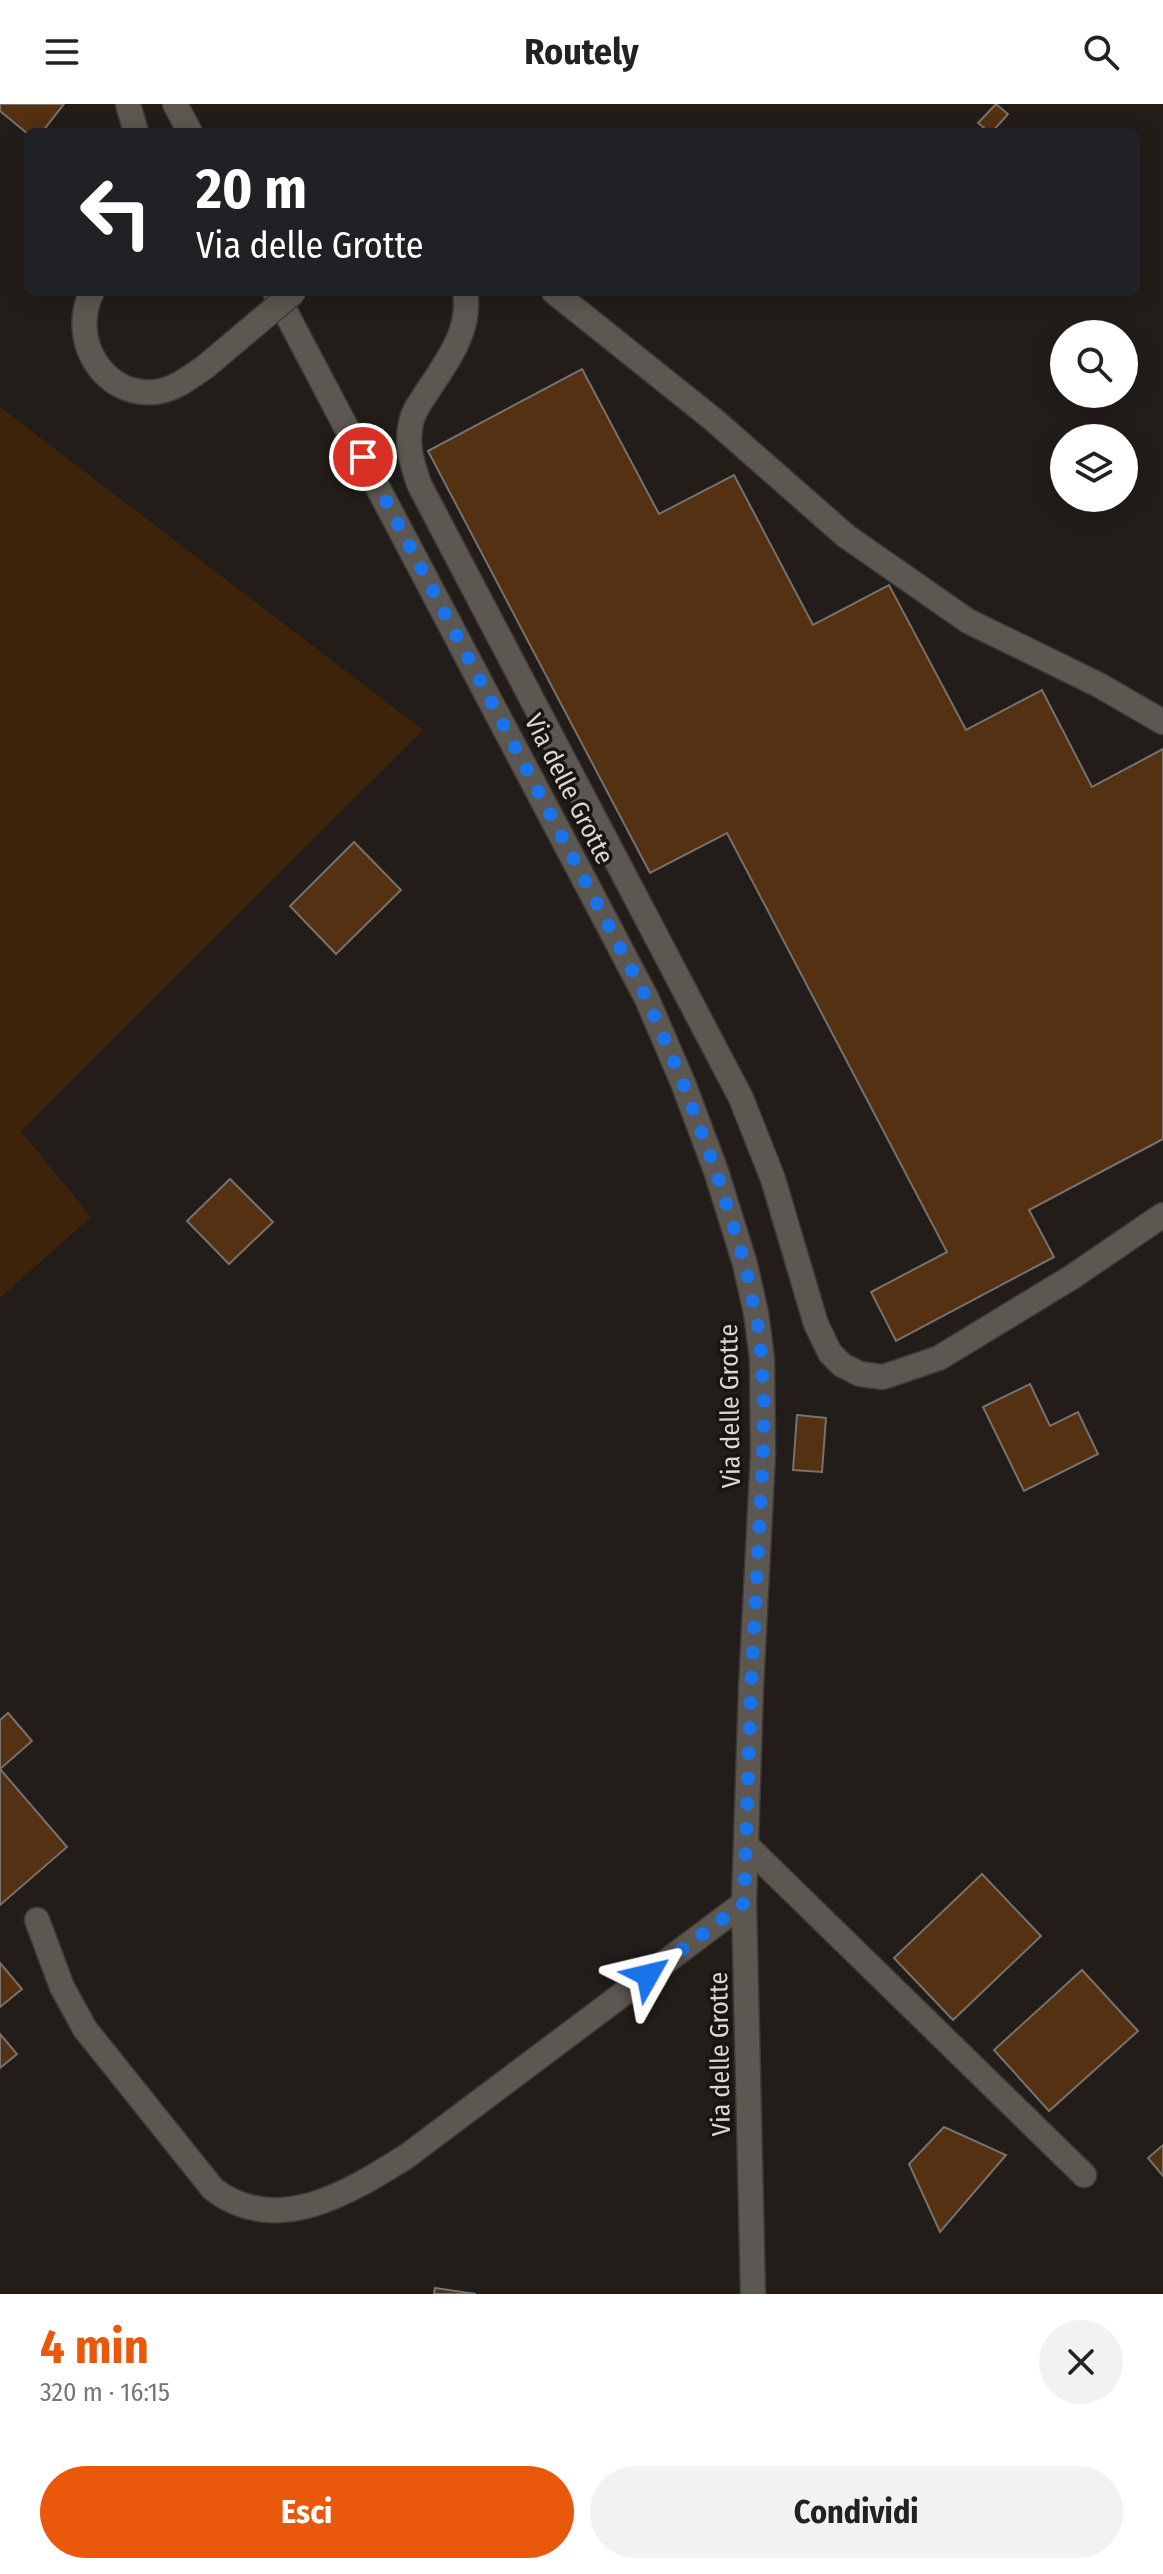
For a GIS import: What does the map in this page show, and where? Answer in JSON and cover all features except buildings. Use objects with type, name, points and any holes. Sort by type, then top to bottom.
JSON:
[{"type":"street","points":[[128,104],[135,128]]},
{"type":"street","points":[[175,104],[188,128]]},
{"type":"street","points":[[90,296],[85,310],[85,340],[92,358],[118,385],[134,391],[158,392],[177,385],[205,367],[289,296]]},
{"type":"street","name":"Via delle Grotte","points":[[277,296],[647,999],[699,1125],[745,1264],[760,1336],[764,1405],[744,1903],[753,2294]]},
{"type":"street","points":[[466,296],[464,324],[458,340],[413,413],[410,424],[409,454],[419,484],[741,1098],[773,1179],[816,1324],[830,1353],[842,1365],[860,1374],[883,1377],[939,1358],[1072,1277],[1163,1215]]},
{"type":"street","points":[[559,296],[714,420],[846,536],[968,621],[1099,685],[1163,722]]},
{"type":"street","points":[[746,1845],[1084,2175]]},
{"type":"street","points":[[37,1920],[71,2008],[213,2189],[240,2205],[280,2211],[321,2202],[350,2190],[407,2156],[744,1903]]},
{"type":"shaded area","points":[[0,407],[423,730],[21,1131],[91,1217],[0,1298]]},
{"type":"route","points":[[363,457],[647,999],[716,1171],[752,1289],[762,1358],[764,1405],[744,1903],[648,1975]]}]
